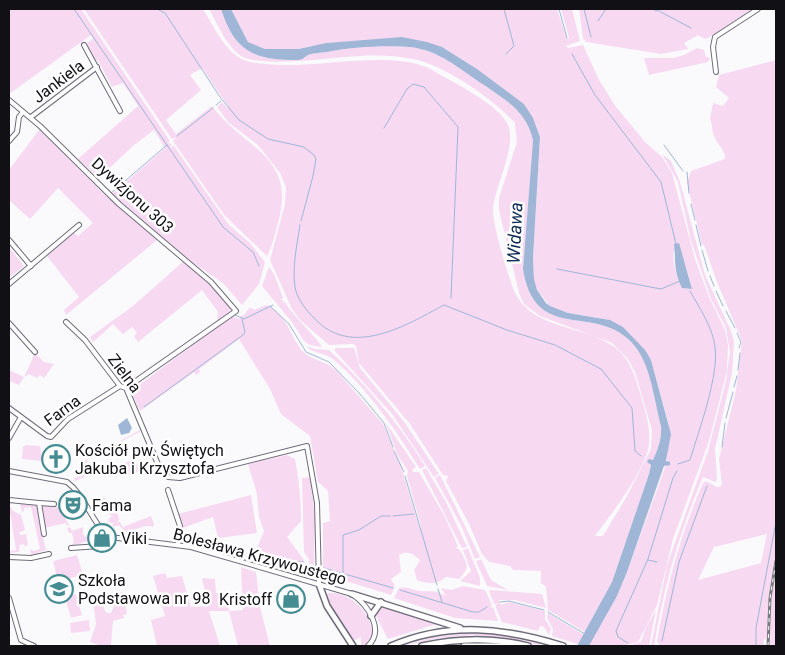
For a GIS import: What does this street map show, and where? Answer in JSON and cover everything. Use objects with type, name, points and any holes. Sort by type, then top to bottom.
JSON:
[{"type":"main road","points":[[319,584],[322,597],[353,646]]},
{"type":"main road","points":[[352,594],[466,629]]},
{"type":"main road","points":[[371,616],[381,602]]},
{"type":"main road","points":[[391,646],[429,634],[466,629],[503,631],[563,646]]},
{"type":"main road","points":[[422,646],[477,639],[528,646]]},
{"type":"main road","points":[[464,646],[512,646]]},
{"type":"street","points":[[716,72],[715,37],[758,9]]},
{"type":"street","points":[[84,45],[120,111]]},
{"type":"street","name":"Jankiela","points":[[32,116],[97,67]]},
{"type":"street","name":"Dywizjonu 303","points":[[9,100],[32,116],[120,204],[211,282],[236,311],[126,388]]},
{"type":"street","points":[[9,141],[17,132],[19,117],[24,112]]},
{"type":"street","points":[[9,284],[80,226]]},
{"type":"street","points":[[9,240],[31,266]]},
{"type":"street","name":"Zielna","points":[[66,322],[86,341],[120,386],[126,388],[164,474],[180,478],[307,446],[317,503],[319,584]]},
{"type":"street","points":[[9,323],[35,352]]},
{"type":"street","name":"Farna","points":[[21,416],[51,437],[68,419],[120,386]]},
{"type":"street","points":[[9,408],[21,416],[9,438]]},
{"type":"street","points":[[9,471],[57,478],[69,483],[101,529],[110,536],[105,545],[71,548]]},
{"type":"street","points":[[168,490],[180,526],[178,545]]},
{"type":"street","points":[[9,500],[54,504]]},
{"type":"street","points":[[39,502],[44,534]]},
{"type":"street","name":"Bolesława Krzywoustego","points":[[110,536],[178,545],[220,554],[352,594]]},
{"type":"street","points":[[9,558],[31,558],[49,554]]},
{"type":"street","points":[[322,597],[324,592],[330,588]]},
{"type":"street","points":[[352,594],[363,602],[371,616],[376,632],[368,646]]},
{"type":"street","points":[[9,598],[21,640],[34,646]]},
{"type":"shaded area","points":[[9,9],[81,9],[170,141],[168,143],[172,144],[170,147],[174,146],[229,225],[250,243],[265,262],[259,284],[242,305],[223,283],[192,262],[112,194],[165,148],[154,130],[134,145],[99,178],[78,159],[138,106],[123,83],[112,87],[98,60],[96,61],[85,44],[93,39],[91,35],[9,94]]},
{"type":"shaded area","points":[[84,9],[203,9],[227,47],[238,57],[245,60],[286,65],[375,60],[416,64],[432,70],[474,94],[503,117],[508,125],[510,144],[495,200],[493,216],[500,248],[513,288],[521,302],[531,312],[543,319],[600,339],[618,350],[633,371],[647,417],[649,444],[647,454],[627,492],[595,536],[603,536],[627,496],[651,449],[652,430],[635,372],[628,359],[612,343],[540,316],[524,304],[519,293],[499,210],[499,198],[517,142],[515,123],[468,84],[426,62],[376,55],[287,62],[248,59],[241,56],[231,47],[209,9],[221,9],[233,35],[248,51],[269,58],[300,60],[312,54],[380,46],[410,47],[431,52],[440,56],[508,102],[526,121],[533,140],[523,269],[529,291],[539,306],[551,314],[612,329],[627,338],[635,346],[650,379],[661,426],[658,448],[653,460],[647,462],[651,465],[649,474],[612,582],[585,632],[548,610],[546,587],[541,583],[541,571],[513,570],[510,566],[489,562],[482,554],[469,524],[446,481],[448,476],[443,475],[410,424],[359,363],[356,346],[353,344],[329,345],[300,320],[292,309],[270,260],[285,204],[286,187],[280,173],[258,145],[229,123],[217,107],[222,102],[227,108],[228,106],[202,68],[190,75],[201,90],[166,120],[176,134],[212,106],[225,121],[264,156],[274,168],[280,183],[282,201],[276,232],[267,256],[225,216],[173,141],[176,137],[172,139]]},
{"type":"shaded area","points":[[231,9],[557,9],[567,39],[569,38],[561,9],[572,9],[580,41],[566,46],[568,48],[583,45],[599,80],[616,107],[646,143],[662,157],[672,173],[695,259],[709,297],[725,330],[728,344],[727,371],[709,441],[673,539],[657,605],[638,642],[622,646],[589,646],[617,596],[667,462],[669,425],[651,360],[610,320],[568,313],[550,306],[537,290],[534,279],[533,258],[540,137],[533,118],[524,104],[477,69],[442,47],[359,41],[327,43],[299,49],[265,49],[248,42]],"holes":[[[674,250],[686,267],[692,289],[682,288],[674,265]]]},
{"type":"shaded area","points":[[579,9],[752,9],[708,38],[705,39],[698,35],[684,43],[688,49],[661,54],[586,42],[583,38]]},
{"type":"shaded area","points":[[697,48],[704,50],[706,57],[710,58],[708,62],[649,75],[644,58],[673,58]]},
{"type":"shaded area","points":[[776,60],[776,227],[774,228],[776,229],[776,555],[769,597],[767,637],[763,641],[765,646],[660,646],[657,641],[665,600],[681,541],[695,502],[703,483],[706,481],[717,487],[722,486],[719,459],[736,390],[742,341],[717,282],[704,245],[702,245],[687,183],[691,171],[725,159],[724,152],[715,139],[710,119],[713,103],[723,106],[729,98],[716,87],[719,75]],"holes":[[[767,534],[761,563],[698,580],[714,547]]]},
{"type":"shaded area","points":[[39,130],[107,197],[157,240],[66,315],[64,310],[79,297],[47,256],[74,233],[78,236],[93,223],[58,188],[30,219],[9,200],[9,170]]},
{"type":"shaded area","points":[[662,154],[671,161],[680,182],[705,275],[731,331],[734,342],[732,373],[715,449],[717,480],[715,482],[703,477],[686,519],[673,560],[654,646],[651,646],[667,565],[708,451],[726,381],[730,352],[726,328],[711,299],[691,241],[678,182]]},
{"type":"shaded area","points":[[9,247],[24,266],[9,278]]},
{"type":"shaded area","points":[[185,260],[220,292],[226,300],[230,311],[217,321],[218,312],[202,290],[138,342],[134,336],[137,333],[132,327],[123,334],[113,324],[93,342],[90,337],[133,306]]},
{"type":"shaded area","points":[[269,267],[274,274],[283,298],[280,300],[284,300],[282,303],[285,302],[322,347],[310,345],[304,341],[292,322],[262,286]]},
{"type":"shaded area","points":[[267,305],[283,319],[303,352],[336,370],[383,424],[400,464],[420,529],[421,526],[407,476],[408,471],[397,454],[386,423],[416,467],[412,470],[413,472],[419,472],[445,517],[458,546],[456,548],[460,550],[467,565],[459,579],[446,577],[432,583],[417,580],[414,570],[420,560],[413,554],[408,553],[399,555],[401,572],[391,579],[395,586],[391,595],[323,574],[323,523],[330,521],[328,491],[318,482],[310,436],[281,414],[270,389],[239,339],[199,369],[200,372],[196,375],[194,372],[140,411],[131,391],[232,316],[240,319],[240,316],[244,315],[250,307],[254,310]]},
{"type":"shaded area","points":[[306,346],[329,350],[356,376],[404,435],[425,466],[420,469],[381,411],[358,383],[333,359]]},
{"type":"shaded area","points":[[335,348],[354,348],[360,368],[405,423],[439,474],[434,477],[392,414],[335,351]]},
{"type":"shaded area","points":[[35,353],[44,362],[54,364],[44,378],[40,375],[37,378],[29,374],[24,377]]},
{"type":"shaded area","points":[[9,370],[24,377],[19,385],[9,381]]},
{"type":"shaded area","points":[[140,430],[140,434],[139,432],[87,460],[92,473],[75,481],[74,479],[88,469],[82,462]]},
{"type":"shaded area","points":[[26,445],[40,446],[42,461],[22,459],[23,447]]},
{"type":"shaded area","points":[[287,455],[295,459],[300,490],[301,521],[287,537],[304,560],[301,567],[253,558],[264,531],[259,517],[257,494],[248,464]]},
{"type":"shaded area","points":[[134,459],[140,471],[115,477],[113,468],[117,466],[119,469],[119,465],[130,461],[131,471],[133,466],[131,460]]},
{"type":"shaded area","points":[[426,468],[446,502],[467,547],[462,548],[422,470]]},
{"type":"shaded area","points":[[440,475],[480,557],[475,559],[461,525],[435,478]]},
{"type":"shaded area","points":[[310,477],[315,516],[314,565],[309,564],[309,559],[304,552],[302,478]]},
{"type":"shaded area","points":[[251,495],[257,533],[218,538],[213,517],[183,528],[178,514]]},
{"type":"shaded area","points":[[104,497],[110,507],[113,506],[111,508],[112,512],[117,510],[119,520],[116,523],[119,521],[123,527],[151,516],[154,524],[153,527],[145,526],[127,531],[123,530],[119,525],[114,527],[112,525],[114,523],[110,523],[108,520],[112,516],[107,513],[103,505],[98,504],[103,502],[101,498]]},
{"type":"shaded area","points":[[20,504],[37,505],[46,550],[31,555],[30,548],[33,551],[40,549],[31,507],[24,508],[22,512]]},
{"type":"shaded area","points":[[9,505],[13,511],[21,515],[25,530],[18,533],[26,534],[28,545],[25,547],[24,544],[20,545],[20,541],[19,552],[9,553],[9,549],[10,551],[16,550]]},
{"type":"shaded area","points":[[42,505],[59,507],[69,525],[67,526],[66,523],[44,528],[40,507]]},
{"type":"shaded area","points":[[70,527],[72,531],[83,527],[83,534],[90,540],[73,546],[72,533],[69,533],[67,528]]},
{"type":"shaded area","points":[[468,548],[480,578],[480,586],[460,581],[471,571],[463,550]]},
{"type":"shaded area","points":[[77,555],[83,575],[58,581],[53,561]]},
{"type":"shaded area","points":[[481,559],[491,580],[508,590],[487,586],[476,561]]},
{"type":"shaded area","points":[[241,567],[256,572],[260,607],[270,646],[238,646],[229,611],[243,610]]},
{"type":"shaded area","points":[[165,573],[167,578],[182,576],[191,607],[208,606],[202,578],[215,579],[216,593],[228,594],[229,611],[209,611],[220,646],[157,646],[151,620],[165,616],[153,576]]},
{"type":"shaded area","points":[[776,573],[776,646],[770,646],[771,601]]},
{"type":"shaded area","points":[[463,586],[485,590],[492,605],[490,608],[493,607],[498,621],[455,618],[394,598],[399,588],[405,587],[420,591],[436,592],[446,596],[441,588],[451,590]]},
{"type":"shaded area","points":[[489,591],[542,594],[546,608],[514,600],[499,600],[501,605],[509,602],[545,611],[545,619],[551,629],[549,635],[544,627],[540,626],[538,631],[502,622],[495,605],[499,603],[494,604]]},
{"type":"shaded area","points":[[123,592],[127,614],[123,615],[124,618],[113,621],[111,646],[101,646],[90,642],[96,624],[93,601],[104,600],[104,609],[107,613],[111,613],[114,606],[114,594]]},
{"type":"shaded area","points":[[329,593],[341,595],[352,600],[361,608],[372,627],[372,636],[369,643],[361,646],[361,637],[355,640],[351,638],[327,602],[326,595]]},
{"type":"shaded area","points":[[76,594],[82,615],[71,618],[65,597]]},
{"type":"shaded area","points":[[385,607],[440,623],[388,639],[375,614],[379,608]]},
{"type":"shaded area","points":[[656,610],[649,646],[627,646],[641,642],[646,627]]},
{"type":"shaded area","points":[[548,613],[584,635],[578,644],[552,636],[553,629],[547,618]]},
{"type":"shaded area","points":[[89,620],[90,631],[71,633],[70,623]]},
{"type":"shaded area","points":[[474,633],[502,635],[540,644],[475,635],[439,638],[402,646],[434,637]]},
{"type":"water","points":[[221,9],[231,9],[248,42],[265,49],[299,49],[326,43],[402,37],[442,47],[477,69],[524,104],[533,118],[540,137],[533,258],[534,279],[537,290],[550,306],[568,313],[610,320],[623,327],[645,350],[651,360],[671,434],[666,461],[670,462],[670,465],[664,466],[617,596],[589,646],[577,646],[612,582],[649,474],[651,465],[647,462],[649,459],[653,460],[658,448],[661,426],[650,379],[635,346],[627,338],[612,329],[597,324],[565,319],[551,314],[539,306],[529,291],[523,269],[533,140],[526,121],[500,96],[431,52],[410,47],[380,46],[312,54],[300,60],[269,58],[248,51],[240,44],[227,24]]},
{"type":"water","points":[[679,243],[692,289],[682,288],[677,276],[674,244]]},
{"type":"water","points":[[127,418],[132,428],[129,433],[121,435],[118,425]]},
{"type":"waterway","points":[[74,9],[223,227],[253,252],[259,266]]},
{"type":"waterway","points":[[157,9],[165,13],[220,97],[239,120],[268,139],[304,147],[314,155],[316,159],[313,176],[301,221]]},
{"type":"waterway","points":[[504,9],[514,46],[506,54]]},
{"type":"waterway","points":[[559,9],[567,38]]},
{"type":"waterway","points":[[584,9],[591,37]]},
{"type":"waterway","points":[[598,21],[606,9]]},
{"type":"waterway","points":[[653,9],[656,11],[661,9]]},
{"type":"waterway","points":[[659,11],[691,28]]},
{"type":"waterway","points":[[572,54],[595,95],[661,182],[676,244]]},
{"type":"waterway","points":[[384,128],[407,89],[413,84],[424,87],[458,127],[451,298]]},
{"type":"waterway","points":[[216,105],[221,101]]},
{"type":"waterway","points":[[9,103],[20,111]]},
{"type":"waterway","points":[[177,136],[213,108]]},
{"type":"waterway","points":[[25,116],[37,126]]},
{"type":"waterway","points":[[40,129],[65,153]]},
{"type":"waterway","points":[[111,193],[167,145]]},
{"type":"waterway","points":[[664,145],[683,171]]},
{"type":"waterway","points":[[687,172],[689,193]]},
{"type":"waterway","points":[[111,200],[141,225]]},
{"type":"waterway","points":[[691,204],[695,220]]},
{"type":"waterway","points":[[300,225],[294,264],[296,291],[308,312],[330,330],[345,336],[362,337],[379,334],[413,322],[444,305],[507,330],[555,345],[601,369],[632,408],[635,451],[641,456]]},
{"type":"waterway","points":[[696,225],[701,246]]},
{"type":"waterway","points":[[702,250],[708,271]]},
{"type":"waterway","points":[[557,269],[661,289],[680,281]]},
{"type":"waterway","points":[[710,276],[714,286]]},
{"type":"waterway","points":[[202,277],[210,284]]},
{"type":"waterway","points":[[678,464],[690,460],[711,388],[715,359],[712,332],[690,291]]},
{"type":"waterway","points":[[716,291],[723,306]]},
{"type":"waterway","points":[[235,315],[244,319],[273,305]]},
{"type":"waterway","points":[[270,306],[289,324],[306,352],[329,362],[360,394],[384,423],[393,447]]},
{"type":"waterway","points":[[726,311],[735,328]]},
{"type":"waterway","points":[[144,407],[243,335],[245,332],[242,319]]},
{"type":"waterway","points":[[737,333],[741,342],[739,348]]},
{"type":"waterway","points":[[738,370],[740,353]]},
{"type":"waterway","points":[[734,387],[737,376]]},
{"type":"waterway","points":[[726,418],[733,392]]},
{"type":"waterway","points":[[722,447],[725,423]]},
{"type":"waterway","points":[[394,451],[404,472]]},
{"type":"waterway","points":[[628,643],[618,637],[616,631],[648,559],[673,478],[677,471]]},
{"type":"waterway","points":[[405,476],[437,585]]},
{"type":"waterway","points":[[662,641],[679,562],[707,486]]},
{"type":"waterway","points":[[393,516],[414,514]]},
{"type":"waterway","points":[[343,573],[343,535],[359,530],[381,516],[390,516]]},
{"type":"waterway","points":[[756,646],[756,628],[776,522]]},
{"type":"waterway","points":[[254,552],[285,561],[304,562]]},
{"type":"waterway","points":[[648,560],[657,562]]},
{"type":"waterway","points":[[324,568],[393,588]]},
{"type":"waterway","points":[[438,589],[442,602]]},
{"type":"waterway","points":[[400,590],[473,612],[479,612],[487,607]]},
{"type":"waterway","points":[[500,602],[509,601],[544,610]]},
{"type":"waterway","points":[[548,612],[585,634]]},
{"type":"railway","points":[[768,646],[770,598],[776,561]]},
{"type":"place","name":"Kościół pw. Świętych Jakuba i Krzysztofa","points":[[56,459]]},
{"type":"place","name":"Fama","points":[[73,505]]},
{"type":"place","name":"Viki","points":[[102,538]]},
{"type":"place","name":"Szkoła Podstawowa nr 98","points":[[59,589]]},
{"type":"place","name":"Kristoff","points":[[291,599]]},
{"type":"water label","name":"Widawa","points":[[515,233]]}]
